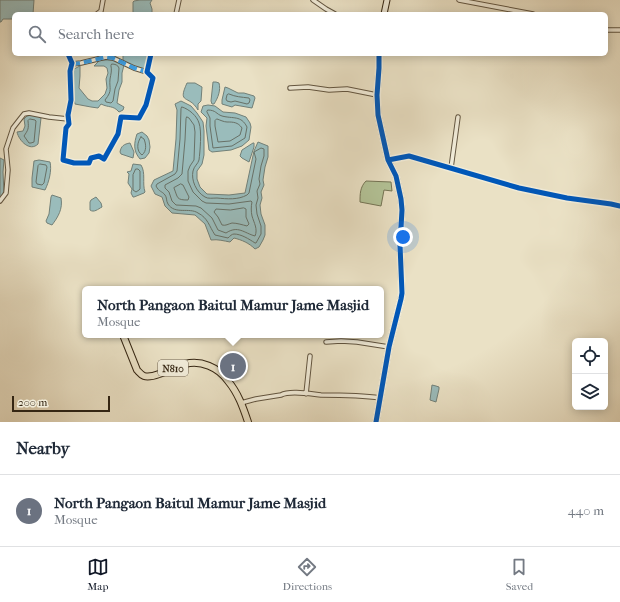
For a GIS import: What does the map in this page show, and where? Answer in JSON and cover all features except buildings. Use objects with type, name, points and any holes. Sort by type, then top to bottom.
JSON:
[{"type":"highway","name":"N810","points":[[124,338],[137,370],[144,376],[153,376],[185,364],[197,362]]},
{"type":"highway","name":"N810","points":[[128,338],[144,372],[156,372],[187,361],[208,364],[224,374],[230,380],[235,389],[248,422]]},
{"type":"street","points":[[100,12],[104,0]]},
{"type":"street","points":[[177,12],[180,0]]},
{"type":"street","points":[[313,0],[331,12]]},
{"type":"street","points":[[384,12],[387,0]]},
{"type":"street","points":[[459,0],[522,12]]},
{"type":"street","points":[[608,30],[620,30]]},
{"type":"street","points":[[69,56],[72,63],[70,71],[71,100],[68,115],[69,124],[66,128],[63,160],[74,163],[89,162],[91,158],[99,156],[104,159],[118,134],[121,117],[139,118],[146,105],[153,78],[147,72],[134,68],[113,58],[106,57],[72,64]]},
{"type":"street","points":[[147,72],[151,56]]},
{"type":"street","points":[[376,422],[389,347],[402,293],[400,245],[402,210],[401,199],[396,176],[388,160],[378,115],[378,56]]},
{"type":"street","points":[[290,88],[308,87],[329,90],[347,89],[377,95]]},
{"type":"street","points":[[0,201],[6,193],[8,170],[6,149],[13,128],[24,114],[29,113],[68,119]]},
{"type":"street","points":[[451,168],[458,117]]},
{"type":"street","points":[[388,160],[409,156],[519,188],[567,198],[620,206]]},
{"type":"street","points":[[326,342],[357,342],[389,347]]},
{"type":"street","points":[[306,394],[310,356]]},
{"type":"street","points":[[241,403],[284,394],[344,396],[361,395],[380,398]]},
{"type":"green space","points":[[366,181],[391,182],[392,191],[384,190],[381,206],[360,202],[361,188]]},
{"type":"water","points":[[0,0],[34,0],[33,12],[12,12],[12,19],[3,19],[0,22]]},
{"type":"water","points":[[152,0],[150,3],[152,12],[133,12],[134,1]]},
{"type":"water","points":[[123,56],[149,56],[149,64],[145,70],[139,69],[123,61]]},
{"type":"water","points":[[100,60],[115,60],[124,65],[117,103],[124,107],[123,110],[119,112],[113,107],[101,104],[98,108],[75,104],[73,95],[72,70],[80,66],[79,88],[88,99],[98,101],[105,94],[107,88],[107,68],[104,66],[94,66]]},
{"type":"water","points":[[213,82],[219,83],[220,88],[217,99],[214,104],[212,104],[211,101]]},
{"type":"water","points":[[187,83],[195,83],[202,87],[201,101],[198,104],[198,110],[195,105],[184,97],[183,94]]},
{"type":"water","points":[[225,87],[238,93],[254,96],[255,98],[252,108],[235,105],[232,107],[222,104]]},
{"type":"water","points":[[181,101],[191,106],[203,122],[204,155],[202,164],[197,171],[197,179],[200,187],[207,194],[229,195],[245,193],[254,151],[258,142],[268,146],[268,157],[265,167],[263,180],[264,185],[261,192],[262,198],[260,205],[261,214],[265,225],[265,235],[259,247],[255,249],[245,242],[234,238],[230,242],[211,240],[205,224],[195,215],[172,213],[165,206],[162,197],[155,194],[151,186],[154,180],[173,171],[177,110],[175,104]]},
{"type":"water","points":[[203,106],[215,106],[223,112],[235,113],[246,117],[251,127],[249,140],[242,146],[231,150],[212,152],[209,150],[206,126],[207,118],[201,112]]},
{"type":"water","points":[[32,115],[41,118],[38,144],[32,147],[22,142],[17,132],[23,131],[25,126],[24,119],[27,116]]},
{"type":"water","points":[[142,132],[147,136],[150,147],[149,153],[145,158],[140,159],[135,150],[135,144],[137,134]]},
{"type":"water","points":[[130,143],[134,152],[133,158],[121,154],[120,152],[123,146]]},
{"type":"water","points":[[253,143],[254,147],[249,162],[240,156],[242,150]]},
{"type":"water","points":[[0,158],[4,160],[4,194],[0,199]]},
{"type":"water","points":[[39,160],[50,162],[50,176],[45,190],[32,187],[34,161]]},
{"type":"water","points":[[133,164],[141,165],[144,175],[145,192],[134,197],[131,193],[132,189],[128,183],[129,174],[127,172],[131,171]]},
{"type":"water","points":[[52,195],[61,198],[61,206],[60,213],[52,225],[46,221],[49,214]]},
{"type":"water","points":[[96,197],[101,203],[102,207],[92,211],[90,210],[90,202]]},
{"type":"water","points":[[432,385],[439,387],[436,402],[430,400]]},
{"type":"marked path","points":[[72,64],[106,57],[113,58],[134,68],[147,72]]},
{"type":"cycle path","points":[[69,56],[72,63],[70,71],[71,100],[68,115],[69,124],[66,128],[63,160],[74,163],[89,163],[91,158],[99,156],[104,159],[118,134],[121,117],[139,118],[146,105],[153,78],[147,72],[151,56]]},
{"type":"cycle path","points":[[376,422],[389,347],[402,293],[400,245],[402,210],[401,199],[396,176],[388,160],[378,115],[377,95],[379,56]]},
{"type":"cycle path","points":[[388,160],[409,156],[519,188],[567,198],[620,206]]},
{"type":"place","name":"North Pangaon Baitul Mamur Jame Masjid","points":[[233,366]]}]
